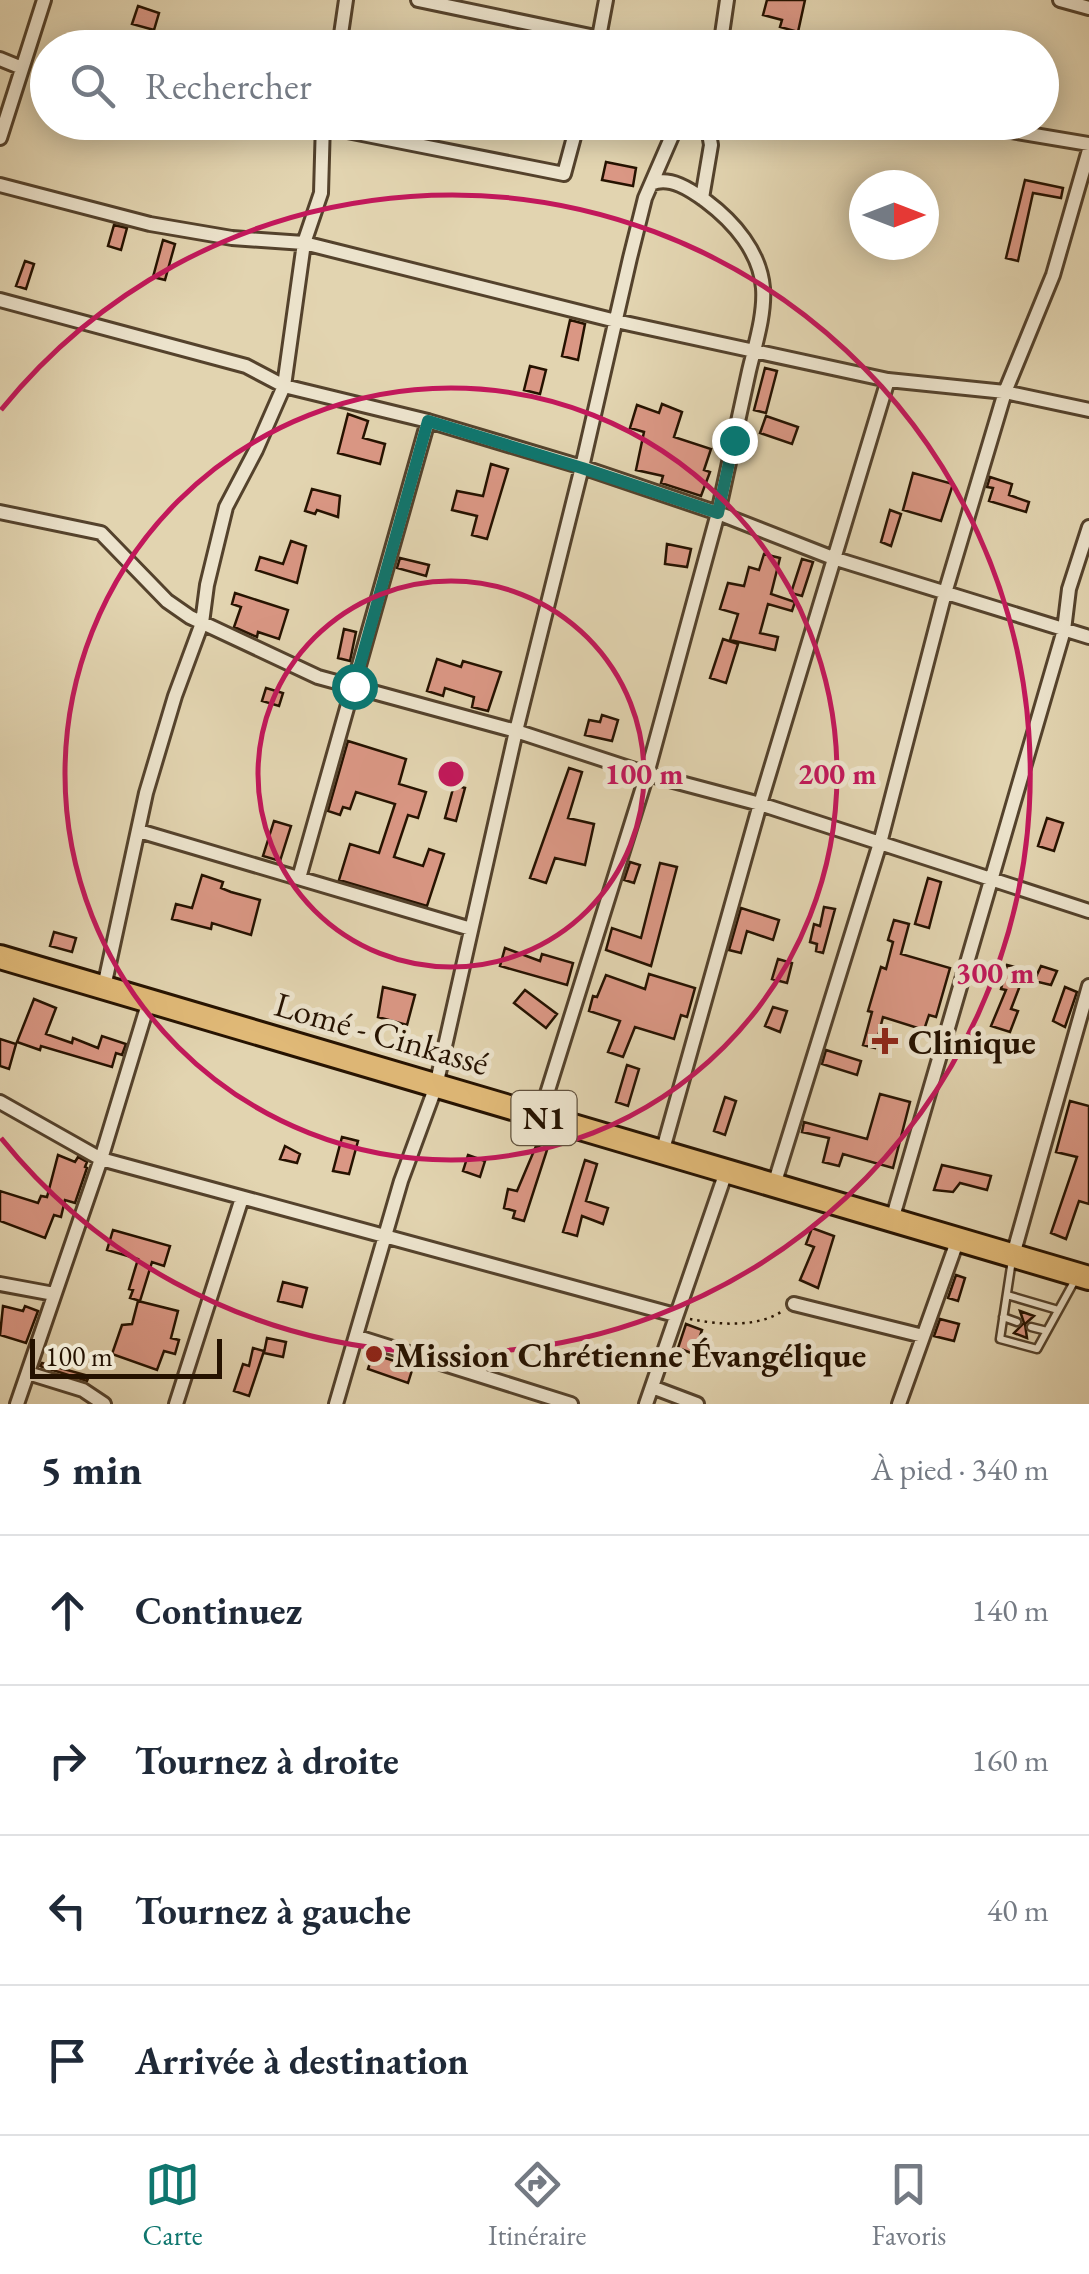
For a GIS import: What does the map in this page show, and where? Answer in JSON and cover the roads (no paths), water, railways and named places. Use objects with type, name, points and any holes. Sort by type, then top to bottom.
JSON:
[{"type":"highway","name":"Lomé - Cinkassé","points":[[0,956],[1083,1276]]},
{"type":"street","points":[[34,30],[44,0]]},
{"type":"street","points":[[341,30],[346,0]]},
{"type":"street","points":[[418,0],[544,30]]},
{"type":"street","points":[[600,30],[606,0]]},
{"type":"street","points":[[723,30],[727,0]]},
{"type":"street","points":[[1060,0],[1082,4]]},
{"type":"street","points":[[0,138],[30,43]]},
{"type":"street","points":[[0,59],[22,68]]},
{"type":"street","points":[[104,988],[146,793],[202,623],[226,507],[284,386],[304,243],[322,194],[323,140]]},
{"type":"street","points":[[400,140],[564,174],[573,140]]},
{"type":"street","points":[[336,1404],[401,1181],[436,1086],[516,730],[616,321],[651,184],[670,140]]},
{"type":"street","points":[[702,198],[710,140]]},
{"type":"street","points":[[774,1186],[880,843],[945,593],[1005,392],[1053,275],[1089,147],[1052,140]]},
{"type":"street","points":[[540,1116],[647,774],[718,513],[754,351],[763,287],[752,251],[728,220],[702,198],[674,182],[660,180],[651,184]]},
{"type":"street","points":[[0,185],[150,224],[232,238],[304,243],[616,321],[888,380],[1005,392],[1089,410]]},
{"type":"street","points":[[0,300],[246,366],[284,386],[428,421],[582,468],[718,513],[833,558],[1089,638]]},
{"type":"street","points":[[662,1153],[760,804],[888,380]]},
{"type":"street","points":[[299,878],[428,421]]},
{"type":"street","points":[[0,512],[101,534],[167,601],[202,623],[318,677],[516,730],[647,774],[760,804],[1089,911]]},
{"type":"street","points":[[892,1220],[1064,630],[1069,589],[1089,526]]},
{"type":"street","points":[[139,831],[471,929]]},
{"type":"street","points":[[1013,1256],[1089,986]]},
{"type":"street","points":[[17,1404],[101,1159],[149,1001]]},
{"type":"street","points":[[0,1102],[101,1159],[675,1315]]},
{"type":"street","points":[[646,1404],[726,1172]]},
{"type":"street","points":[[176,1404],[242,1198]]},
{"type":"street","points":[[899,1404],[958,1240]]},
{"type":"street","points":[[0,1284],[54,1294]]},
{"type":"street","points":[[794,1304],[923,1336]]},
{"type":"street","points":[[358,1337],[571,1404]]},
{"type":"street","points":[[28,1373],[82,1390],[104,1404]]},
{"type":"street","points":[[652,1386],[697,1404]]},
{"type":"lane","points":[[1013,1256],[1000,1338],[1037,1350],[1058,1310],[1083,1276]]},
{"type":"lane","points":[[1007,1296],[1058,1310]]},
{"type":"lane","points":[[1003,1317],[1018,1322]]},
{"type":"lane","points":[[1031,1326],[1047,1331]]},
{"type":"place","name":"Clinique","points":[[885,1041]]},
{"type":"place","name":"Mission Chrétienne Évangélique","points":[[374,1354]]}]
